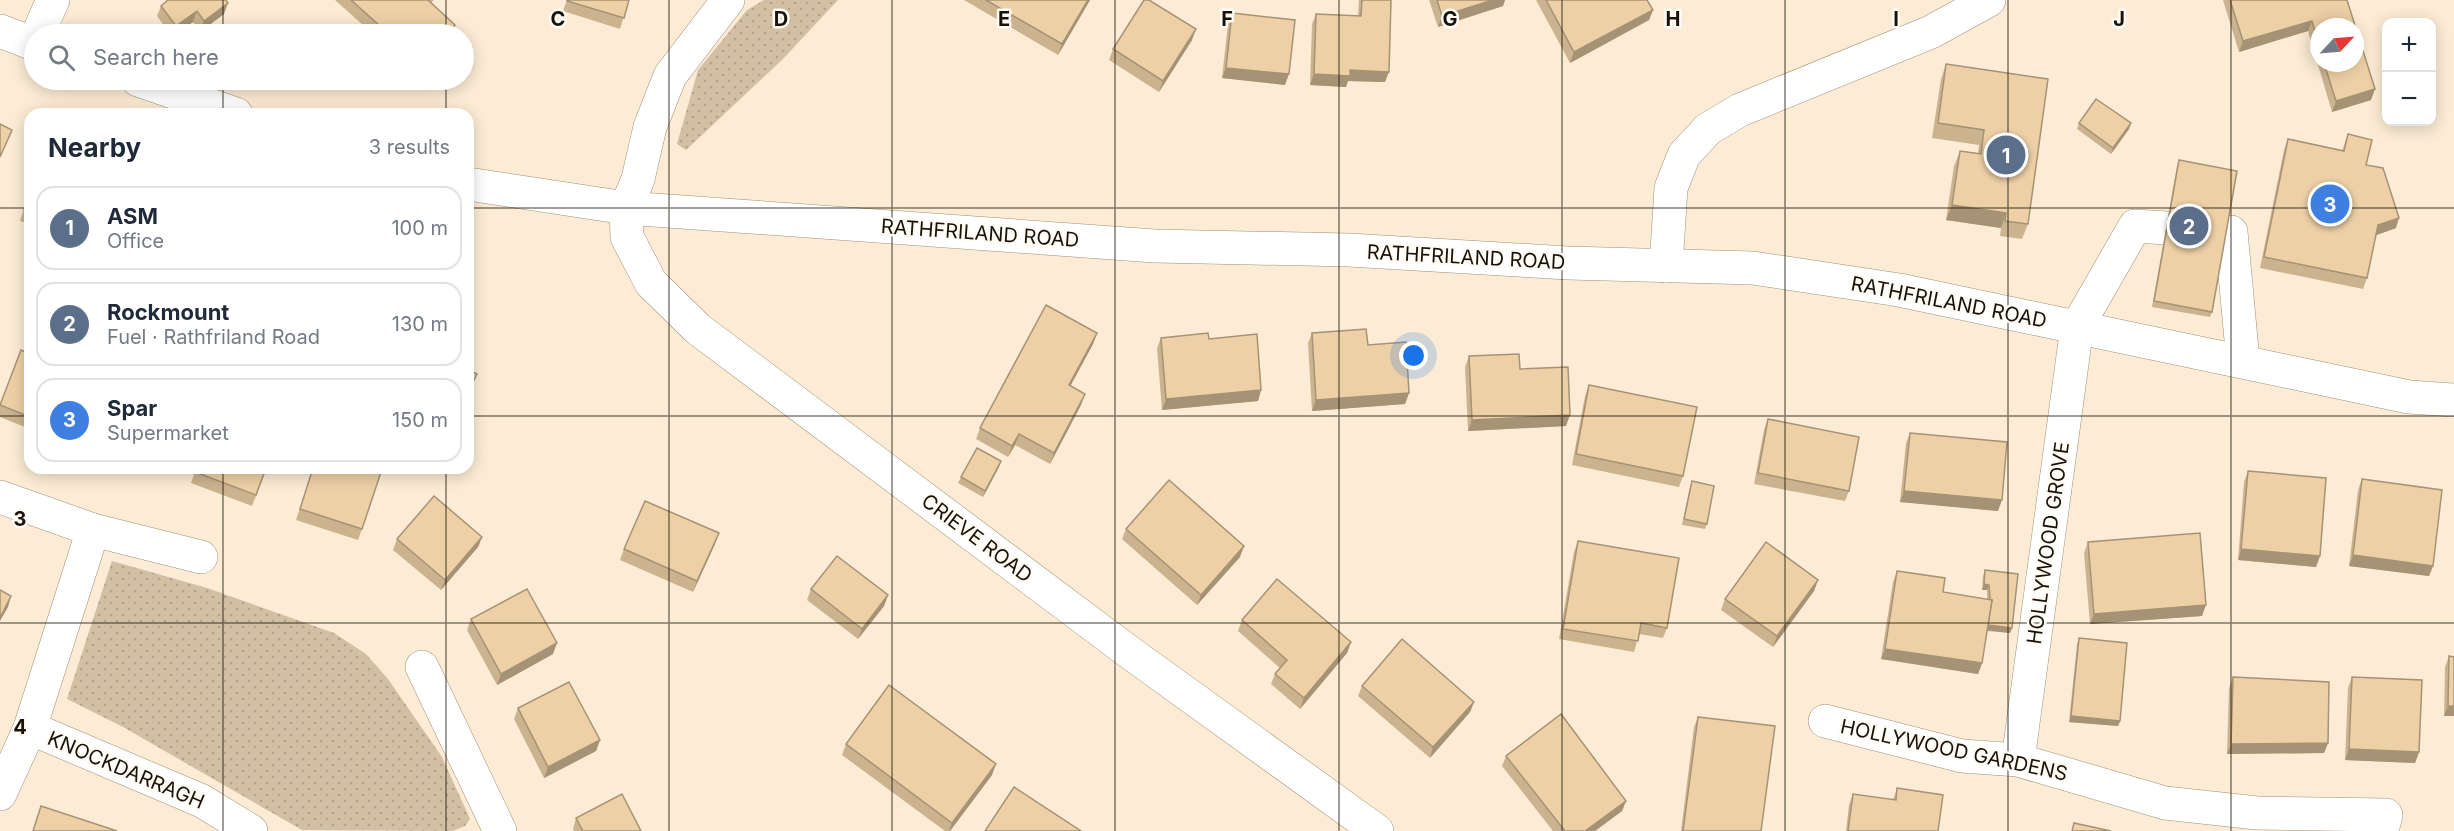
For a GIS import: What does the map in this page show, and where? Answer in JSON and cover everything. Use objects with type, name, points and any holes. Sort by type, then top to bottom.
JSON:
[{"type":"street","points":[[42,24],[53,0]]},
{"type":"street","points":[[626,208],[638,179],[650,127],[670,76],[728,0]]},
{"type":"street","points":[[1666,266],[1671,188],[1684,155],[1708,129],[1740,110],[1931,32],[1989,0]]},
{"type":"street","points":[[0,31],[24,37]]},
{"type":"street","points":[[167,90],[219,108]]},
{"type":"street","name":"RATHFRILAND ROAD","points":[[474,185],[507,192],[626,208],[1155,246],[1349,250],[1568,263],[1753,268],[1899,290],[2409,397],[2454,400]]},
{"type":"street","name":"CRIEVE ROAD","points":[[626,208],[627,237],[651,283],[698,329],[1129,652],[1377,831]]},
{"type":"street","points":[[2077,327],[2135,226],[2231,232],[2243,361]]},
{"type":"street","name":"HOLLYWOOD GROVE","points":[[2018,760],[2077,327]]},
{"type":"street","points":[[0,497],[93,530],[201,557]]},
{"type":"street","name":"KNOCKDARRAGH","points":[[0,794],[30,728],[93,530]]},
{"type":"street","points":[[422,667],[500,831]]},
{"type":"street","name":"HOLLYWOOD GARDENS","points":[[1825,721],[1962,756],[2018,760],[2165,803],[2257,813],[2386,814],[2382,831]]},
{"type":"street","name":"KNOCKDARRAGH","points":[[30,728],[202,801],[250,831]]},
{"type":"shaded area","points":[[764,0],[838,0],[783,59],[686,150],[677,144],[698,70],[747,10]]},
{"type":"shaded area","points":[[112,561],[207,588],[334,633],[366,654],[388,679],[442,757],[470,819],[465,826],[453,831],[302,830],[123,727],[67,699]]},
{"type":"building","points":[[168,0],[226,0],[228,3],[204,21],[197,11],[179,24],[174,24],[161,6]]},
{"type":"building","points":[[351,0],[428,0],[454,24],[378,24]]},
{"type":"building","points":[[567,0],[629,0],[624,18]]},
{"type":"building","points":[[986,0],[1088,0],[1062,44]]},
{"type":"building","points":[[1144,0],[1149,0],[1196,29],[1163,81],[1113,49]]},
{"type":"building","points":[[1362,0],[1391,0],[1389,72],[1350,70],[1350,76],[1314,74],[1316,14],[1361,16]]},
{"type":"building","points":[[1437,0],[1493,0],[1442,16]]},
{"type":"building","points":[[1546,0],[1647,0],[1653,10],[1574,52]]},
{"type":"building","points":[[2230,0],[2347,0],[2353,18],[2310,18],[2310,22],[2243,41]]},
{"type":"building","points":[[1232,13],[1295,20],[1289,74],[1226,68]]},
{"type":"building","points":[[2364,54],[2375,89],[2336,101],[2327,72],[2364,72]]},
{"type":"building","points":[[1946,64],[2048,79],[2028,224],[2005,221],[2006,213],[1952,205],[1960,151],[1981,154],[1984,130],[1938,123]]},
{"type":"building","points":[[2096,99],[2131,123],[2113,148],[2079,123]]},
{"type":"building","points":[[0,124],[12,130],[0,157]]},
{"type":"building","points":[[2348,134],[2372,140],[2366,165],[2383,168],[2399,218],[2378,225],[2367,278],[2264,257],[2288,139],[2344,151]]},
{"type":"building","points":[[2179,160],[2237,171],[2212,312],[2154,301]]},
{"type":"building","points":[[1046,305],[1097,333],[1069,385],[1085,394],[1054,453],[1019,434],[1012,446],[980,428]]},
{"type":"building","points":[[1366,329],[1368,345],[1406,342],[1409,393],[1316,400],[1312,333]]},
{"type":"building","points":[[1208,333],[1209,339],[1257,334],[1261,390],[1166,399],[1161,338]]},
{"type":"building","points":[[21,350],[24,351],[24,415],[0,405]]},
{"type":"building","points":[[1519,354],[1520,369],[1568,367],[1570,415],[1472,420],[1469,356]]},
{"type":"building","points":[[1589,385],[1697,407],[1683,476],[1576,454]]},
{"type":"building","points":[[1768,419],[1859,437],[1849,491],[1758,473]]},
{"type":"building","points":[[1910,433],[2007,442],[2002,500],[1904,491]]},
{"type":"building","points":[[977,448],[1001,461],[985,491],[961,477]]},
{"type":"building","points":[[2248,471],[2326,478],[2320,556],[2241,549]]},
{"type":"building","points":[[200,474],[264,474],[256,495]]},
{"type":"building","points":[[311,474],[380,474],[362,529],[300,509]]},
{"type":"building","points":[[2362,479],[2442,490],[2433,566],[2353,555]]},
{"type":"building","points":[[1169,480],[1244,546],[1201,595],[1126,529]]},
{"type":"building","points":[[1692,481],[1714,486],[1707,524],[1684,519]]},
{"type":"building","points":[[434,496],[482,537],[445,580],[397,539]]},
{"type":"building","points":[[645,501],[719,533],[697,581],[624,549]]},
{"type":"building","points":[[2200,533],[2206,605],[2094,614],[2088,542]]},
{"type":"building","points":[[1578,541],[1679,558],[1667,628],[1641,623],[1638,641],[1563,629]]},
{"type":"building","points":[[1766,542],[1818,580],[1777,636],[1725,599]]},
{"type":"building","points":[[837,556],[888,595],[862,629],[811,589]]},
{"type":"building","points":[[1985,570],[2018,574],[2012,628],[1988,625],[1992,600],[1989,585],[1984,584]]},
{"type":"building","points":[[1897,571],[1945,578],[1943,592],[1992,600],[1982,663],[1885,649]]},
{"type":"building","points":[[1277,579],[1351,642],[1304,698],[1275,674],[1287,660],[1242,620]]},
{"type":"building","points":[[527,589],[557,643],[501,674],[471,619]]},
{"type":"building","points":[[0,590],[11,596],[0,618]]},
{"type":"building","points":[[2079,638],[2127,643],[2120,721],[2071,716]]},
{"type":"building","points":[[1402,639],[1474,702],[1433,747],[1362,686]]},
{"type":"building","points":[[2449,656],[2454,657],[2454,706],[2448,706]]},
{"type":"building","points":[[2233,677],[2329,682],[2328,743],[2231,744]]},
{"type":"building","points":[[2352,677],[2422,680],[2419,752],[2349,749]]},
{"type":"building","points":[[569,682],[600,740],[548,767],[518,708]]},
{"type":"building","points":[[889,685],[996,764],[952,823],[846,744]]},
{"type":"building","points":[[1561,714],[1626,801],[1585,831],[1565,831],[1506,756]]},
{"type":"building","points":[[1698,717],[1775,726],[1761,831],[1683,831]]},
{"type":"building","points":[[1014,787],[1081,831],[985,831]]},
{"type":"building","points":[[1897,788],[1943,795],[1938,831],[1848,831],[1853,794],[1896,800]]},
{"type":"building","points":[[622,794],[641,831],[583,831],[576,818]]},
{"type":"building","points":[[41,806],[117,831],[33,831]]},
{"type":"building","points":[[2074,823],[2111,831],[2072,831]]},
{"type":"place","name":"ASM","points":[[2006,155]]},
{"type":"place","name":"Spar","points":[[2330,204]]},
{"type":"place","name":"Rockmount","points":[[2189,226]]}]
